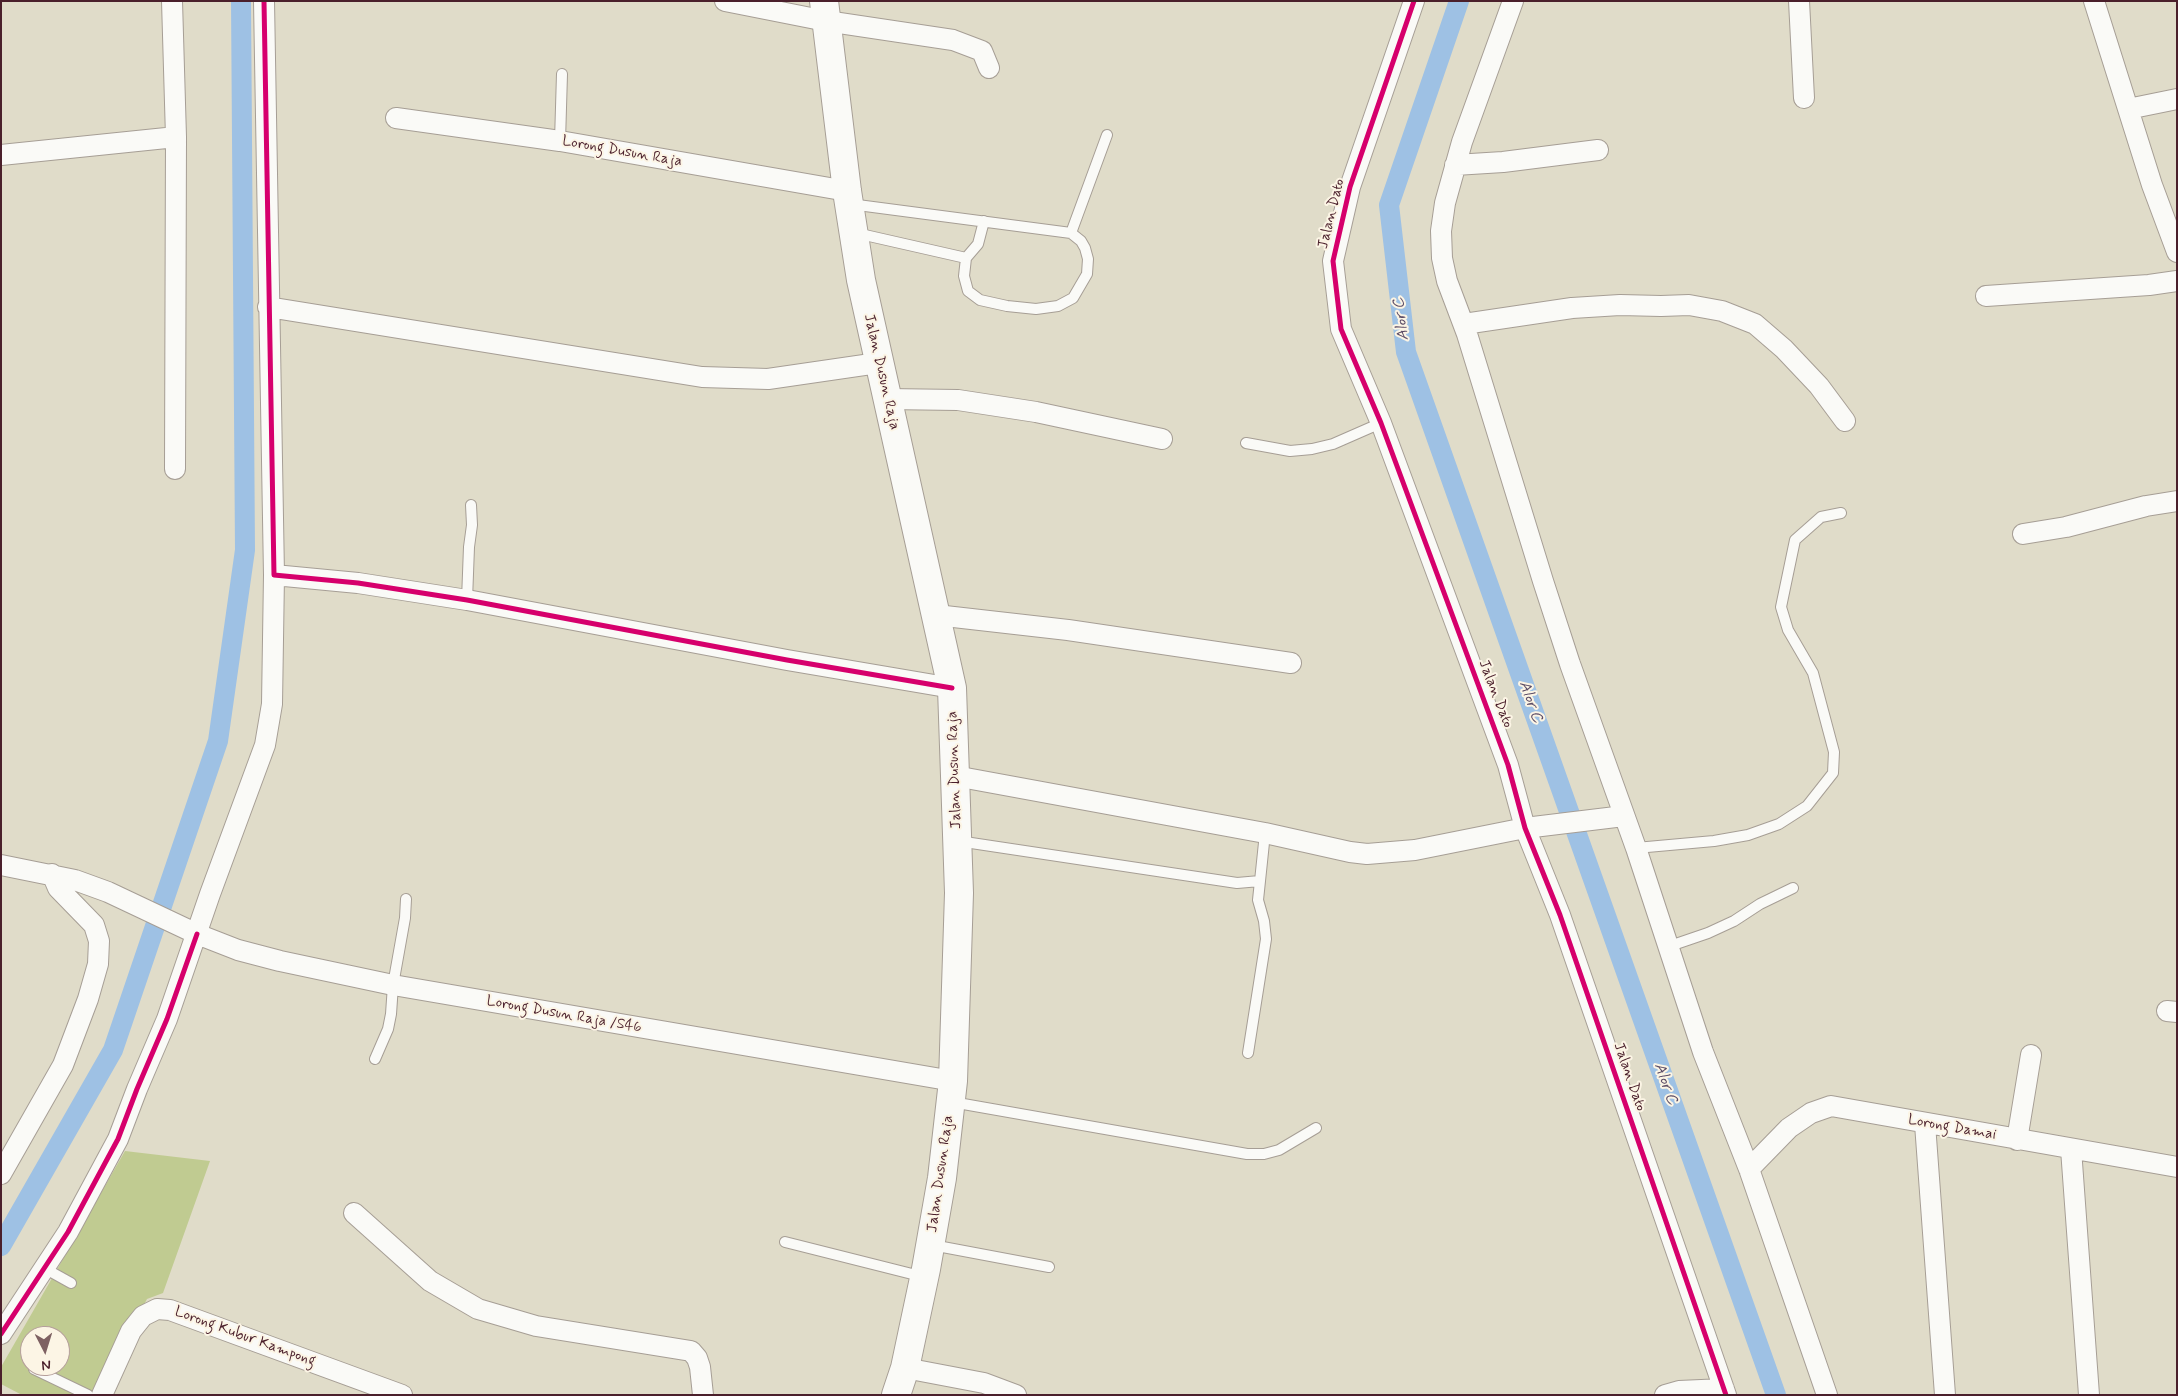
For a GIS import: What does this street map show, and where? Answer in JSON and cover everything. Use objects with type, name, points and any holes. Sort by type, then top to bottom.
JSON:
[{"type":"main road","name":"Jalan Dusun Raja","points":[[825,11],[848,197],[861,280],[952,688],[959,892],[952,1091],[942,1178],[931,1244],[904,1368],[896,1395]]},
{"type":"street","points":[[172,1],[176,137],[175,469]]},
{"type":"street","points":[[1,1334],[68,1232],[118,1139],[167,1019],[189,931],[210,894],[265,745],[272,704],[274,575],[264,1]]},
{"type":"street","points":[[725,1],[825,11],[953,40],[982,51],[989,68]]},
{"type":"street","name":"Jalan Dato","points":[[1414,1],[1350,187],[1333,261],[1341,329],[1381,423],[1508,765],[1528,828],[1560,914],[1725,1392]]},
{"type":"street","points":[[1513,1],[1455,165],[1444,203],[1441,231],[1442,258],[1447,282],[1464,324],[1543,581],[1619,816],[1636,848],[1703,1052],[1749,1169],[1827,1395]]},
{"type":"street","points":[[1799,1],[1804,98]]},
{"type":"street","points":[[2094,1],[2152,185],[2177,252]]},
{"type":"street","points":[[2128,109],[2177,99]]},
{"type":"street","name":"Lorong Dusun Raja","points":[[396,118],[560,141],[848,197]]},
{"type":"street","points":[[1,155],[176,137]]},
{"type":"street","points":[[1455,165],[1503,162],[1598,150]]},
{"type":"street","points":[[1986,296],[2148,285],[2177,281]]},
{"type":"street","points":[[1464,324],[1572,308],[1620,305],[1689,305],[1722,311],[1755,324],[1784,349],[1819,386],[1845,421]]},
{"type":"street","points":[[268,307],[702,377],[768,379],[878,363]]},
{"type":"street","points":[[887,398],[958,400],[1036,412],[1162,439]]},
{"type":"street","points":[[2023,534],[2066,527],[2146,506],[2177,501]]},
{"type":"street","points":[[274,575],[358,583],[467,600],[806,664],[952,688]]},
{"type":"street","points":[[936,615],[1068,630],[1291,663]]},
{"type":"street","points":[[955,776],[1265,833],[1367,854],[1415,850],[1528,828],[1619,816]]},
{"type":"street","name":"Lorong Dusun Raja /S46","points":[[1,864],[75,880],[121,898],[189,931],[246,952],[393,985],[952,1091]]},
{"type":"street","points":[[1,1174],[63,1064],[88,999],[98,964],[99,941],[94,925],[58,888],[52,874]]},
{"type":"street","points":[[2017,1140],[2030,1055]]},
{"type":"street","name":"Lorong Damai","points":[[1749,1169],[1789,1128],[1811,1113],[1831,1106],[2177,1167]]},
{"type":"street","points":[[1925,1124],[1945,1395]]},
{"type":"street","points":[[2071,1149],[2089,1395]]},
{"type":"street","points":[[354,1213],[430,1281],[478,1309],[536,1326],[690,1352],[697,1358],[700,1367],[703,1395]]},
{"type":"street","name":"Lorong Kubur Kampong","points":[[102,1395],[132,1330],[143,1316],[157,1310],[164,1310],[179,1313],[402,1395]]},
{"type":"street","points":[[904,1368],[984,1384],[1016,1395]]},
{"type":"street","points":[[1666,1395],[1679,1391],[1725,1392]]},
{"type":"lane","points":[[560,141],[562,74]]},
{"type":"lane","points":[[1072,233],[1107,134]]},
{"type":"lane","points":[[848,197],[984,221],[1072,233],[1081,241],[1088,259],[1087,274],[1073,298],[1058,306],[1036,309],[1007,306],[974,297],[965,285],[966,258],[978,244],[984,221]]},
{"type":"lane","points":[[854,232],[966,258]]},
{"type":"lane","points":[[1246,442],[1290,451],[1312,449],[1333,444],[1381,423]]},
{"type":"lane","points":[[467,600],[469,547],[472,525],[471,505]]},
{"type":"lane","points":[[1636,848],[1714,841],[1748,834],[1779,824],[1807,806],[1833,773],[1834,752],[1813,673],[1788,630],[1781,607],[1795,540],[1821,517],[1841,513]]},
{"type":"lane","points":[[1248,1053],[1266,939],[1264,921],[1258,900],[1265,833]]},
{"type":"lane","points":[[958,841],[1237,883],[1260,881]]},
{"type":"lane","points":[[1667,947],[1708,933],[1734,921],[1760,904],[1793,888]]},
{"type":"lane","points":[[375,1059],[388,1029],[391,1014],[393,985],[405,918],[406,899]]},
{"type":"lane","points":[[952,1091],[1247,1154],[1264,1154],[1279,1150],[1316,1128]]},
{"type":"lane","points":[[785,1242],[924,1277]]},
{"type":"lane","points":[[931,1244],[1049,1266]]},
{"type":"lane","points":[[44,1268],[71,1283]]},
{"type":"lane","points":[[49,1376],[88,1395]]},
{"type":"green space","points":[[125,1151],[210,1161],[163,1293],[147,1299],[96,1395],[22,1395],[1,1384],[1,1367],[20,1334],[20,1376],[70,1376],[70,1326],[25,1326]]},
{"type":"waterway","points":[[1,1246],[113,1050],[218,741],[245,550],[241,1]]},
{"type":"waterway","name":"Alor C","points":[[1459,1],[1389,205],[1406,352],[1776,1395]]},
{"type":"cycle path","points":[[264,1],[274,575],[358,583],[467,600],[787,660],[952,688]]},
{"type":"cycle path","points":[[1414,1],[1350,187],[1333,261],[1341,329],[1381,423],[1508,765],[1525,828],[1560,915],[1726,1395]]},
{"type":"cycle path","points":[[1,1334],[68,1232],[118,1139],[167,1019],[197,934]]}]
